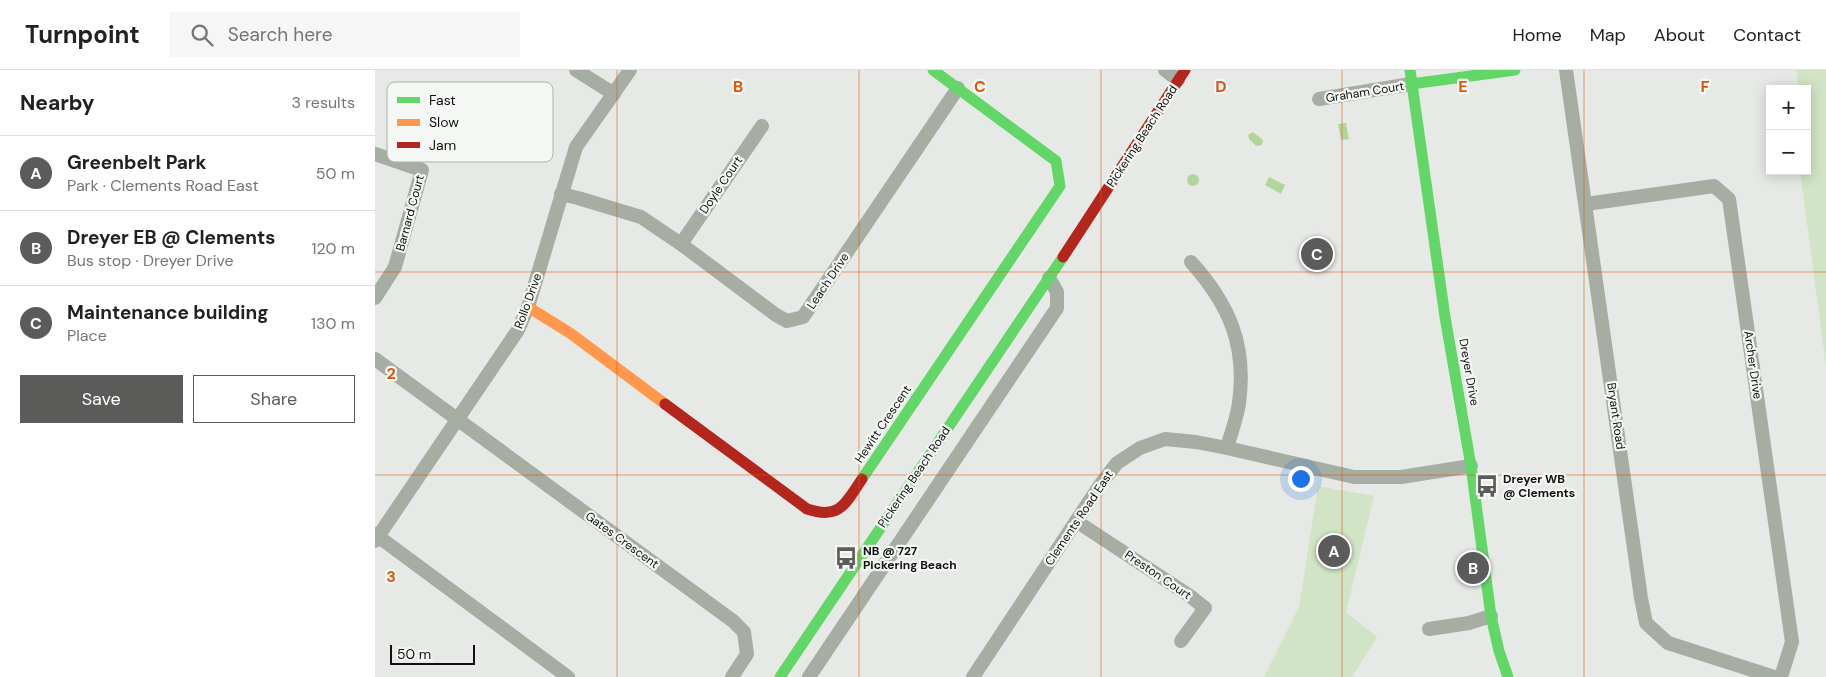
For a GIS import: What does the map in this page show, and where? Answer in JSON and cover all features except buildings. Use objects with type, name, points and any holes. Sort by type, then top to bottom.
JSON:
[{"type":"street","points":[[576,70],[614,94]]},
{"type":"street","name":"Rollo Drive","points":[[376,537],[518,330],[529,307],[576,146],[630,70]]},
{"type":"street","name":"Hewitt Crescent","points":[[529,307],[570,333],[807,509],[825,515],[839,510],[849,500],[1060,186],[1056,161],[933,70]]},
{"type":"street","points":[[1165,70],[1182,75]]},
{"type":"street","name":"Dreyer Drive","points":[[1410,70],[1445,317],[1471,466],[1491,616],[1507,677]]},
{"type":"street","points":[[1411,84],[1515,70]]},
{"type":"street","name":"Bryant Road","points":[[1566,70],[1646,623],[1668,642],[1773,677]]},
{"type":"street","name":"Pickering Beach Road","points":[[780,677],[1049,278],[1182,75]]},
{"type":"street","name":"Graham Court","points":[[1319,99],[1411,84]]},
{"type":"street","name":"Leach Drive","points":[[561,194],[641,217],[681,244],[776,315],[787,321],[803,317],[958,88]]},
{"type":"street","name":"Doyle Court","points":[[681,244],[761,126]]},
{"type":"street","name":"Barnard Court","points":[[375,154],[387,158]]},
{"type":"street","name":"Barnard Court","points":[[375,298],[395,268],[422,170],[398,162]]},
{"type":"street","name":"Archer Drive","points":[[1586,204],[1714,186],[1729,199],[1792,642],[1781,677]]},
{"type":"street","points":[[1191,262],[1208,281],[1225,307],[1235,333],[1241,376],[1239,404],[1227,448]]},
{"type":"street","name":"Pickering Beach Road","points":[[809,677],[1057,308],[1057,292],[1049,278]]},
{"type":"street","name":"Gates Crescent","points":[[375,359],[733,621],[744,632],[747,654],[732,677]]},
{"type":"street","name":"Clements Road East","points":[[973,677],[1100,485],[1117,463],[1140,448],[1165,439],[1196,442],[1354,477],[1401,477],[1471,466]]},
{"type":"street","name":"Preston Court","points":[[1076,521],[1190,596],[1205,608],[1181,641]]},
{"type":"street","points":[[376,537],[568,677]]},
{"type":"street","points":[[1429,629],[1491,616]]},
{"type":"shaded area","points":[[1796,70],[1826,70],[1826,366],[1801,175],[1811,175],[1811,85],[1798,85]]},
{"type":"shaded area","points":[[1346,123],[1349,139],[1341,140],[1338,124]]},
{"type":"shaded area","points":[[1253,132],[1263,140],[1262,145],[1256,146],[1249,139],[1248,135]]},
{"type":"shaded area","points":[[1191,174],[1195,174],[1199,180],[1195,186],[1191,186],[1187,182],[1187,178]]},
{"type":"shaded area","points":[[1269,177],[1285,185],[1281,194],[1265,185]]},
{"type":"shaded area","points":[[1318,486],[1374,496],[1346,612],[1377,637],[1352,677],[1264,677],[1299,607]]},
{"type":"traffic: fast","points":[[862,479],[1060,186],[1056,161],[933,70]]},
{"type":"traffic: fast","points":[[1410,70],[1445,317],[1471,466],[1491,616],[1499,651],[1508,677]]},
{"type":"traffic: fast","points":[[1411,84],[1515,70]]},
{"type":"traffic: fast","points":[[780,677],[1063,257]]},
{"type":"traffic: slow","points":[[528,307],[570,333],[665,404]]},
{"type":"traffic: jam","points":[[1063,257],[1185,70]]},
{"type":"traffic: jam","points":[[665,404],[807,509],[827,512],[841,508],[862,479]]},
{"type":"place","name":"Maintenance building","points":[[1317,254]]},
{"type":"place","name":"Dreyer WB @ Clements","points":[[1487,486]]},
{"type":"place","name":"Greenbelt Park","points":[[1334,551]]},
{"type":"place","name":"NB @ 727 Pickering Beach","points":[[846,558]]},
{"type":"place","name":"Dreyer EB @ Clements","points":[[1473,568]]}]
